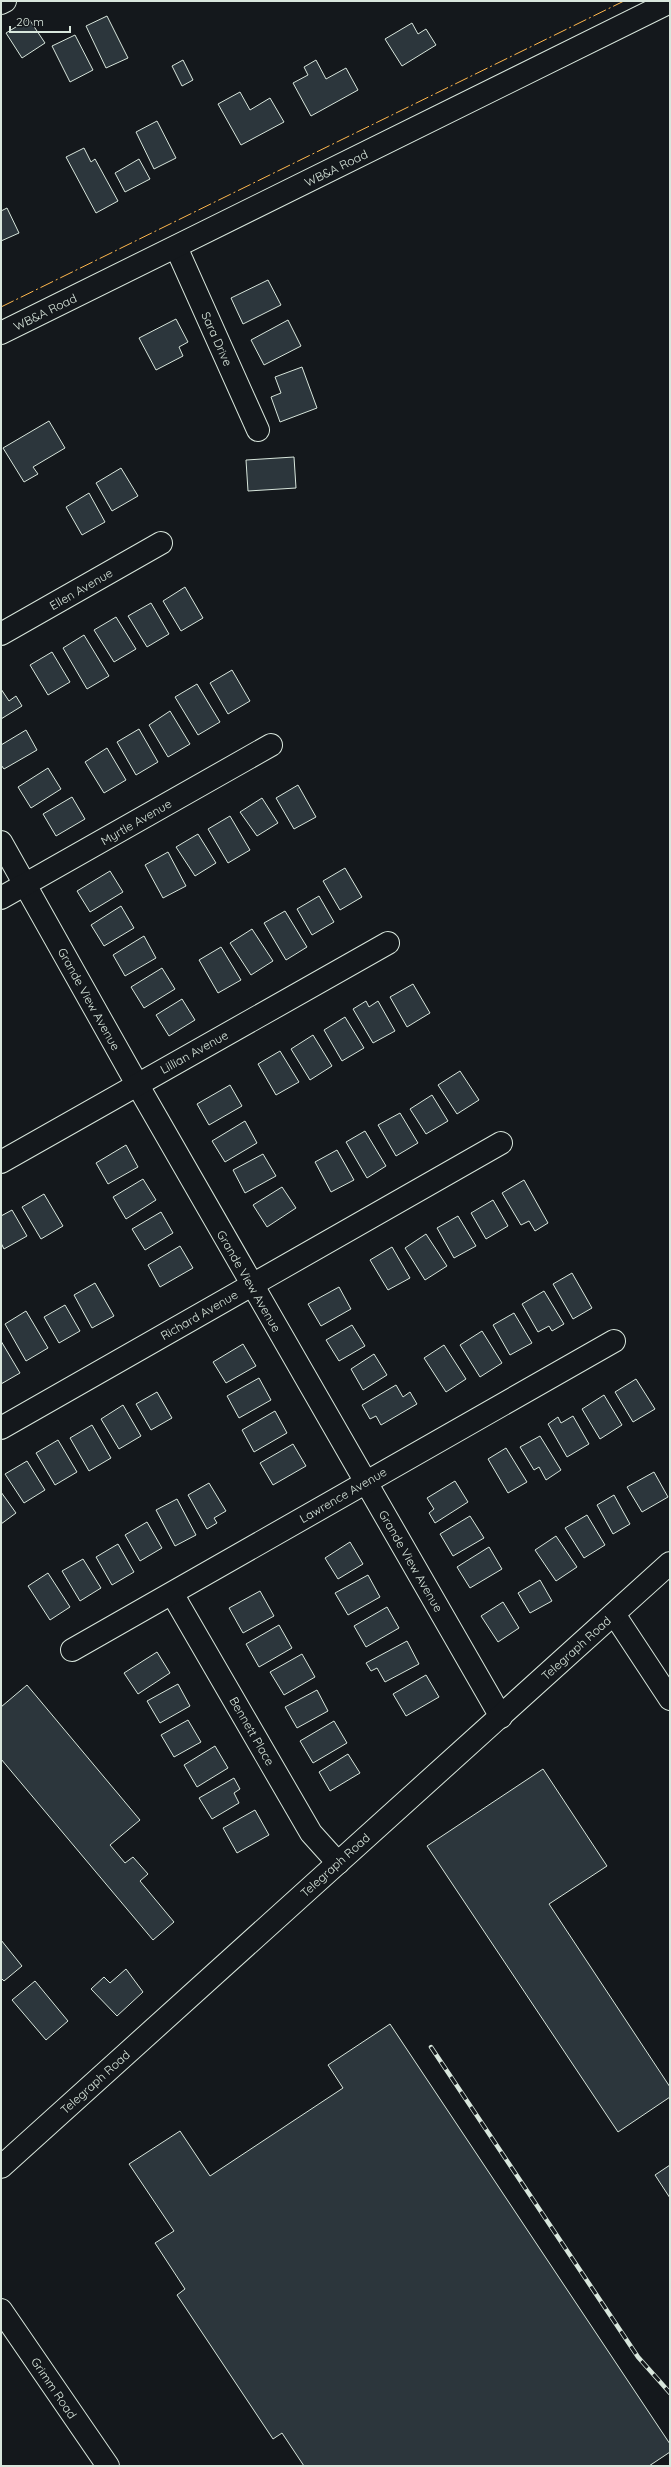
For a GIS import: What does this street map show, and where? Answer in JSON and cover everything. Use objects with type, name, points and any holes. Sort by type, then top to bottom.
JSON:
[{"type":"street","points":[[1,3],[5,1]]},
{"type":"street","name":"WB&A Road","points":[[1,333],[670,2]]},
{"type":"street","name":"Sara Drive","points":[[176,247],[258,430]]},
{"type":"street","name":"Ellen Avenue","points":[[1,634],[160,543]]},
{"type":"street","name":"Myrtle Avenue","points":[[1,898],[271,745]]},
{"type":"street","name":"Grande View Avenue","points":[[1,842],[26,884],[137,1084],[501,1717]]},
{"type":"street","name":"Lillian Avenue","points":[[1,1162],[388,943]]},
{"type":"street","name":"Richard Avenue","points":[[1,1428],[501,1143]]},
{"type":"street","name":"Lawrence Avenue","points":[[72,1650],[173,1594],[365,1482],[614,1340]]},
{"type":"street","name":"Telegraph Road","points":[[1,2167],[670,1564]]},
{"type":"street","name":"Bennett Place","points":[[173,1594],[311,1833],[338,1863]]},
{"type":"street","points":[[614,1614],[670,1699]]},
{"type":"street","name":"Grimm Road","points":[[1,2310],[108,2466]]},
{"type":"building","points":[[107,16],[128,58],[106,68],[86,26]]},
{"type":"building","points":[[29,19],[45,43],[22,58],[6,33]]},
{"type":"building","points":[[412,23],[418,34],[426,29],[436,45],[402,66],[385,39]]},
{"type":"building","points":[[75,35],[93,70],[70,82],[52,46]]},
{"type":"building","points":[[183,60],[193,80],[182,86],[172,66]]},
{"type":"building","points":[[316,60],[326,79],[346,68],[358,90],[311,116],[293,83],[308,75],[304,67]]},
{"type":"building","points":[[240,92],[250,110],[270,98],[284,122],[241,145],[218,104]]},
{"type":"building","points":[[157,121],[176,158],[154,169],[136,132]]},
{"type":"building","points":[[84,148],[91,162],[95,159],[118,201],[96,213],[66,157]]},
{"type":"building","points":[[139,159],[150,179],[125,192],[115,173]]},
{"type":"building","points":[[7,208],[19,233],[1,241],[1,211]]},
{"type":"building","points":[[268,280],[281,305],[243,324],[231,298]]},
{"type":"building","points":[[176,319],[188,342],[179,347],[183,356],[156,370],[139,338]]},
{"type":"building","points":[[288,320],[301,346],[264,365],[251,340]]},
{"type":"building","points":[[302,367],[317,408],[280,422],[271,397],[281,393],[275,377]]},
{"type":"building","points":[[49,421],[65,448],[33,467],[38,474],[24,482],[3,448]]},
{"type":"building","points":[[294,457],[296,488],[248,491],[246,460]]},
{"type":"building","points":[[121,468],[138,496],[112,511],[96,483]]},
{"type":"building","points":[[89,493],[105,522],[82,535],[66,507]]},
{"type":"building","points":[[185,587],[203,618],[181,631],[163,601]]},
{"type":"building","points":[[151,603],[169,634],[147,647],[128,616]]},
{"type":"building","points":[[116,617],[136,649],[114,662],[94,630]]},
{"type":"building","points":[[84,635],[109,676],[87,689],[63,648]]},
{"type":"building","points":[[52,652],[70,682],[48,695],[30,665]]},
{"type":"building","points":[[232,670],[250,701],[228,714],[210,683]]},
{"type":"building","points":[[197,684],[220,722],[198,735],[175,697]]},
{"type":"building","points":[[1,689],[9,701],[16,696],[22,706],[1,719]]},
{"type":"building","points":[[170,711],[190,744],[168,757],[149,725]]},
{"type":"building","points":[[139,729],[158,762],[136,775],[117,742]]},
{"type":"building","points":[[26,730],[37,750],[4,769],[1,765],[1,745]]},
{"type":"building","points":[[107,748],[126,780],[104,793],[85,762]]},
{"type":"building","points":[[48,768],[61,789],[31,808],[18,787]]},
{"type":"building","points":[[298,785],[316,817],[294,829],[276,798]]},
{"type":"building","points":[[72,797],[85,819],[56,836],[43,814]]},
{"type":"building","points":[[262,798],[278,823],[257,836],[240,812]]},
{"type":"building","points":[[230,816],[250,850],[228,863],[208,829]]},
{"type":"building","points":[[198,834],[216,863],[195,876],[176,847]]},
{"type":"building","points":[[168,852],[186,886],[163,898],[145,865]]},
{"type":"building","points":[[345,868],[362,897],[340,910],[323,881]]},
{"type":"building","points":[[110,871],[123,892],[90,912],[77,891]]},
{"type":"building","points":[[319,896],[334,922],[312,935],[297,909]]},
{"type":"building","points":[[121,906],[134,928],[104,946],[91,925]]},
{"type":"building","points":[[285,911],[307,947],[286,960],[264,923]]},
{"type":"building","points":[[252,929],[273,961],[251,975],[230,943]]},
{"type":"building","points":[[144,936],[156,958],[125,976],[113,955]]},
{"type":"building","points":[[221,947],[241,980],[218,993],[199,960]]},
{"type":"building","points":[[162,968],[175,989],[144,1008],[131,987]]},
{"type":"building","points":[[413,984],[430,1013],[407,1027],[390,997]]},
{"type":"building","points":[[182,999],[195,1020],[169,1036],[156,1015]]},
{"type":"building","points":[[366,1001],[369,1007],[378,1001],[395,1031],[373,1043],[353,1009]]},
{"type":"building","points":[[345,1017],[364,1048],[342,1061],[324,1030]]},
{"type":"building","points":[[313,1035],[332,1066],[310,1080],[291,1049]]},
{"type":"building","points":[[280,1051],[299,1082],[276,1095],[258,1064]]},
{"type":"building","points":[[460,1071],[479,1100],[457,1114],[438,1085]]},
{"type":"building","points":[[230,1085],[242,1106],[209,1125],[197,1104]]},
{"type":"building","points":[[432,1095],[448,1121],[426,1134],[410,1109]]},
{"type":"building","points":[[400,1113],[418,1143],[396,1156],[378,1125]]},
{"type":"building","points":[[245,1121],[257,1143],[225,1162],[212,1141]]},
{"type":"building","points":[[365,1131],[386,1166],[367,1178],[346,1142]]},
{"type":"building","points":[[126,1145],[138,1167],[108,1184],[96,1163]]},
{"type":"building","points":[[337,1150],[354,1180],[331,1192],[315,1162]]},
{"type":"building","points":[[263,1154],[276,1176],[245,1193],[233,1170]]},
{"type":"building","points":[[143,1179],[156,1200],[126,1219],[113,1197]]},
{"type":"building","points":[[524,1180],[548,1223],[535,1231],[529,1221],[521,1225],[502,1193]]},
{"type":"building","points":[[282,1187],[296,1208],[267,1227],[253,1205]]},
{"type":"building","points":[[44,1194],[63,1226],[41,1239],[22,1207]]},
{"type":"building","points":[[493,1200],[508,1226],[486,1239],[471,1213]]},
{"type":"building","points":[[12,1210],[27,1236],[4,1249],[1,1243],[1,1216]]},
{"type":"building","points":[[161,1212],[173,1233],[145,1250],[132,1229]]},
{"type":"building","points":[[458,1216],[476,1246],[454,1258],[437,1228]]},
{"type":"building","points":[[426,1234],[447,1266],[425,1280],[405,1248]]},
{"type":"building","points":[[180,1246],[193,1268],[160,1287],[148,1265]]},
{"type":"building","points":[[392,1247],[410,1278],[388,1290],[370,1260]]},
{"type":"building","points":[[572,1273],[592,1308],[573,1319],[553,1284]]},
{"type":"building","points":[[95,1283],[114,1316],[92,1328],[74,1295]]},
{"type":"building","points":[[339,1287],[351,1309],[321,1326],[308,1304]]},
{"type":"building","points":[[544,1291],[564,1324],[552,1331],[549,1326],[538,1332],[522,1304]]},
{"type":"building","points":[[65,1305],[80,1331],[59,1343],[44,1317]]},
{"type":"building","points":[[26,1311],[48,1348],[26,1361],[5,1324]]},
{"type":"building","points":[[514,1313],[532,1343],[510,1355],[493,1325]]},
{"type":"building","points":[[352,1325],[365,1346],[339,1361],[326,1340]]},
{"type":"building","points":[[482,1331],[502,1363],[480,1377],[460,1345]]},
{"type":"building","points":[[1,1341],[20,1373],[1,1384]]},
{"type":"building","points":[[243,1344],[256,1366],[226,1383],[213,1362]]},
{"type":"building","points":[[444,1345],[466,1379],[446,1392],[424,1358]]},
{"type":"building","points":[[374,1354],[387,1375],[363,1390],[351,1369]]},
{"type":"building","points":[[259,1378],[271,1400],[239,1418],[227,1396]]},
{"type":"building","points":[[636,1379],[655,1409],[633,1422],[615,1392]]},
{"type":"building","points":[[396,1385],[403,1397],[410,1392],[417,1404],[381,1425],[376,1416],[370,1419],[362,1405]]},
{"type":"building","points":[[157,1392],[172,1418],[151,1430],[136,1404]]},
{"type":"building","points":[[604,1395],[622,1425],[600,1439],[582,1409]]},
{"type":"building","points":[[123,1405],[141,1436],[119,1449],[101,1419]]},
{"type":"building","points":[[275,1411],[287,1433],[254,1452],[242,1430]]},
{"type":"building","points":[[573,1416],[589,1444],[567,1457],[548,1424],[558,1417],[561,1423]]},
{"type":"building","points":[[92,1425],[111,1458],[89,1471],[70,1438]]},
{"type":"building","points":[[540,1436],[561,1470],[546,1480],[539,1467],[534,1470],[520,1447]]},
{"type":"building","points":[[58,1440],[77,1472],[55,1485],[36,1453]]},
{"type":"building","points":[[293,1444],[306,1466],[273,1485],[260,1463]]},
{"type":"building","points":[[506,1448],[527,1482],[508,1493],[488,1459]]},
{"type":"building","points":[[27,1461],[45,1490],[24,1503],[5,1474]]},
{"type":"building","points":[[654,1472],[668,1497],[642,1512],[627,1487]]},
{"type":"building","points":[[455,1481],[468,1502],[435,1523],[429,1513],[434,1509],[427,1498]]},
{"type":"building","points":[[209,1483],[226,1511],[214,1518],[217,1523],[207,1529],[188,1495]]},
{"type":"building","points":[[1,1492],[16,1513],[1,1524]]},
{"type":"building","points":[[614,1495],[630,1524],[613,1534],[597,1505]]},
{"type":"building","points":[[177,1499],[196,1535],[175,1546],[156,1510]]},
{"type":"building","points":[[587,1515],[605,1545],[584,1558],[565,1528]]},
{"type":"building","points":[[470,1516],[484,1538],[453,1556],[440,1534]]},
{"type":"building","points":[[147,1522],[162,1548],[140,1561],[125,1535]]},
{"type":"building","points":[[556,1536],[577,1567],[556,1581],[535,1550]]},
{"type":"building","points":[[350,1542],[363,1564],[338,1579],[325,1558]]},
{"type":"building","points":[[118,1544],[134,1572],[112,1585],[96,1557]]},
{"type":"building","points":[[489,1547],[502,1569],[470,1588],[457,1567]]},
{"type":"building","points":[[83,1559],[101,1588],[80,1601],[62,1571]]},
{"type":"building","points":[[48,1573],[70,1607],[50,1620],[28,1586]]},
{"type":"building","points":[[368,1575],[380,1597],[348,1615],[335,1593]]},
{"type":"building","points":[[540,1580],[552,1601],[530,1613],[518,1593]]},
{"type":"building","points":[[260,1591],[274,1616],[243,1633],[229,1608]]},
{"type":"building","points":[[503,1602],[519,1628],[498,1642],[481,1616]]},
{"type":"building","points":[[387,1607],[399,1628],[366,1647],[354,1626]]},
{"type":"building","points":[[279,1625],[292,1648],[259,1667],[246,1644]]},
{"type":"building","points":[[407,1641],[419,1664],[385,1682],[377,1668],[371,1671],[366,1663]]},
{"type":"building","points":[[157,1652],[170,1673],[138,1694],[124,1673]]},
{"type":"building","points":[[302,1654],[315,1677],[284,1695],[270,1672]]},
{"type":"building","points":[[426,1675],[439,1697],[406,1716],[393,1694]]},
{"type":"building","points":[[178,1684],[190,1706],[160,1723],[147,1701]]},
{"type":"building","points":[[27,1685],[140,1820],[110,1845],[125,1863],[133,1857],[148,1874],[140,1881],[174,1922],[153,1940],[1,1759],[1,1707]]},
{"type":"building","points":[[317,1690],[328,1711],[297,1728],[285,1707]]},
{"type":"building","points":[[188,1720],[201,1742],[174,1757],[161,1735]]},
{"type":"building","points":[[334,1721],[347,1743],[313,1763],[300,1741]]},
{"type":"building","points":[[215,1746],[228,1768],[197,1787],[184,1765]]},
{"type":"building","points":[[348,1754],[360,1773],[330,1791],[319,1772]]},
{"type":"building","points":[[543,1769],[607,1866],[549,1904],[670,2087],[670,2097],[618,2132],[427,1846]]},
{"type":"building","points":[[234,1778],[240,1789],[234,1793],[239,1803],[212,1819],[199,1798]]},
{"type":"building","points":[[255,1810],[269,1835],[237,1853],[223,1828]]},
{"type":"building","points":[[1,1940],[22,1966],[4,1981],[1,1978]]},
{"type":"building","points":[[126,1969],[143,1992],[117,2016],[91,1989],[104,1977],[110,1983]]},
{"type":"building","points":[[35,1981],[68,2021],[46,2040],[12,2000]]},
{"type":"building","points":[[390,2024],[670,2444],[670,2452],[649,2466],[304,2466],[282,2433],[273,2439],[177,2295],[185,2289],[155,2243],[174,2231],[129,2164],[180,2131],[210,2176],[343,2088],[328,2065]]},
{"type":"building","points":[[670,2165],[670,2198],[655,2175]]},
{"type":"railway","points":[[431,2047],[638,2357],[670,2393]]},
{"type":"power","points":[[1,307],[624,1]]}]
